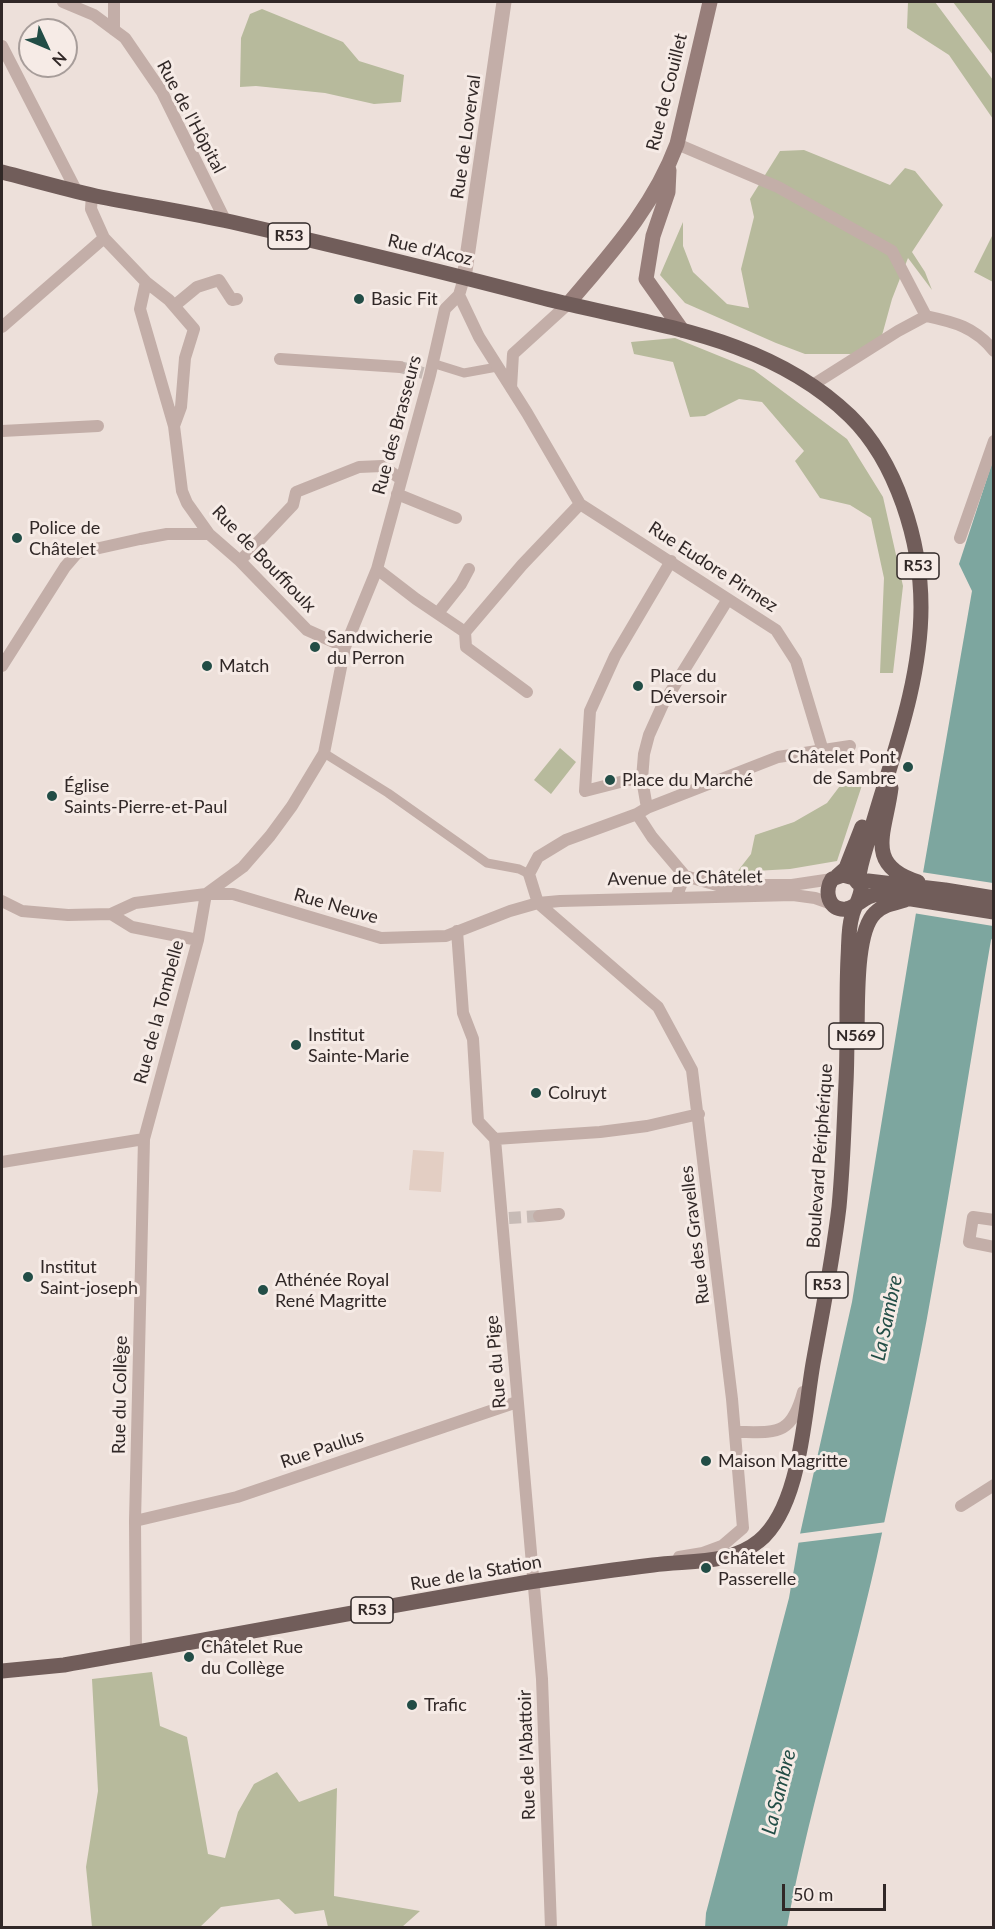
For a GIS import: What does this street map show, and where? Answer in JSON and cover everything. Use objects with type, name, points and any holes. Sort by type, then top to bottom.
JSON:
[{"type":"main road","name":"Rue de Couillet","points":[[568,304],[652,199],[670,163],[677,144],[710,2]]},
{"type":"main road","points":[[670,163],[668,192],[653,236],[646,279],[682,330]]},
{"type":"main road","name":"Rue d'Acoz","points":[[2,172],[85,193],[225,220],[712,337],[744,349],[782,368],[835,403]]},
{"type":"main road","name":"Boulevard Périphérique","points":[[743,1552],[764,1538],[775,1525],[785,1506],[809,1397],[840,1202],[848,1034],[846,995],[850,919],[861,894],[858,883],[866,846],[907,706],[916,664],[922,612],[920,573],[911,528],[900,496],[882,460],[855,421],[835,403]]},
{"type":"main road","name":"Boulevard Périphérique","points":[[835,878],[846,868],[855,850],[864,819],[895,750]]},
{"type":"main road","name":"N569","points":[[895,750],[888,808],[882,834],[882,851],[890,867],[912,889]]},
{"type":"main road","name":"Avenue de Châtelet","points":[[835,878],[849,876],[858,883],[868,881],[912,889],[993,912]]},
{"type":"main road","points":[[832,904],[827,890],[835,878]]},
{"type":"main road","name":"N569","points":[[840,1202],[849,1138],[861,950],[869,919],[882,907],[912,889],[945,890],[993,898]]},
{"type":"main road","name":"Avenue de Châtelet","points":[[832,904],[842,909],[852,907],[869,895],[912,889]]},
{"type":"main road","name":"Rue de la Station","points":[[2,1671],[64,1665],[532,1582],[655,1565],[704,1561],[743,1552]]},
{"type":"street","name":"Rue de l'Hôpital","points":[[63,2],[94,15],[125,38],[162,92],[225,220]]},
{"type":"street","points":[[114,2],[114,30]]},
{"type":"street","name":"Rue de Loverval","points":[[465,278],[504,2]]},
{"type":"street","name":"Rue de Bouffioulx","points":[[2,46],[85,193],[104,238],[146,282],[174,306],[194,329],[185,358],[181,407],[174,426],[182,491],[188,503],[209,534],[240,561],[308,630],[345,647]]},
{"type":"street","points":[[677,144],[778,187],[892,251],[926,316]]},
{"type":"street","points":[[2,327],[104,238]]},
{"type":"street","name":"Rue des Brasseurs","points":[[206,894],[243,867],[270,837],[324,753],[345,647],[377,568],[445,309],[459,295],[465,278]]},
{"type":"street","points":[[174,306],[197,287],[219,280],[232,300],[237,299]]},
{"type":"street","points":[[146,282],[140,309],[174,426]]},
{"type":"street","points":[[459,295],[478,338],[511,388],[580,504],[522,565],[465,632],[466,647],[527,692]]},
{"type":"street","points":[[511,388],[513,354],[568,304]]},
{"type":"street","points":[[811,386],[926,316],[956,322],[984,338],[993,351]]},
{"type":"street","points":[[280,359],[400,367]]},
{"type":"street","points":[[428,370],[464,373],[497,367]]},
{"type":"street","points":[[2,431],[98,426]]},
{"type":"street","points":[[960,538],[993,441]]},
{"type":"street","points":[[240,561],[293,505],[296,492],[359,467],[382,466],[401,479]]},
{"type":"street","points":[[397,494],[456,518]]},
{"type":"street","name":"Rue Eudore Pirmez","points":[[580,504],[776,630],[796,661],[823,751]]},
{"type":"street","points":[[2,666],[76,553],[167,534],[209,534]]},
{"type":"street","points":[[642,779],[628,780],[585,791],[590,711],[615,656],[671,561]]},
{"type":"street","points":[[377,568],[416,599],[465,632]]},
{"type":"street","points":[[438,613],[462,584],[469,569]]},
{"type":"street","points":[[676,897],[685,876],[652,837],[642,811],[644,754],[663,704],[728,598]]},
{"type":"street","points":[[699,1114],[647,1126],[600,1132],[495,1139],[478,1121],[473,1039],[463,1013],[457,931],[538,903],[529,874],[538,857],[566,840],[778,757],[850,746]]},
{"type":"street","points":[[324,753],[388,793],[488,863],[519,869],[529,874]]},
{"type":"street","name":"Avenue de Châtelet","points":[[685,876],[717,885],[792,885],[835,878]]},
{"type":"street","name":"Rue Neuve","points":[[111,914],[135,903],[206,894],[233,894],[381,938],[446,936],[457,931]]},
{"type":"street","name":"Rue de la Tombelle","points":[[144,1139],[198,940],[206,894]]},
{"type":"street","name":"Avenue de Châtelet","points":[[538,903],[793,895],[816,898],[832,904]]},
{"type":"street","points":[[2,901],[22,911],[68,915],[111,914],[132,927],[198,940]]},
{"type":"street","name":"Rue des Gravelles","points":[[538,903],[658,1007],[692,1070],[735,1432],[743,1528],[722,1546],[655,1565]]},
{"type":"street","points":[[2,1162],[144,1139]]},
{"type":"street","name":"Rue du Collège","points":[[136,1652],[135,1521],[144,1139]]},
{"type":"street","name":"Rue du Pige","points":[[495,1139],[505,1218],[532,1582]]},
{"type":"street","points":[[539,1216],[559,1214]]},
{"type":"street","points":[[993,1220],[973,1217],[969,1242],[993,1247]]},
{"type":"street","points":[[735,1432],[769,1432],[791,1422],[798,1411],[812,1367]]},
{"type":"street","name":"Rue Paulus","points":[[135,1521],[237,1497],[517,1402]]},
{"type":"street","points":[[961,1506],[993,1485]]},
{"type":"street","name":"Rue de l'Abattoir","points":[[532,1582],[542,1678],[551,1928]]},
{"type":"green space","points":[[908,2],[935,2],[993,80],[993,119],[949,55],[907,28]]},
{"type":"green space","points":[[953,2],[993,2],[993,55]]},
{"type":"green space","points":[[262,9],[343,42],[359,61],[404,75],[401,102],[374,104],[325,93],[256,86],[240,87],[241,38],[250,14]]},
{"type":"green space","points":[[804,150],[890,185],[905,168],[915,171],[943,205],[912,252],[925,272],[932,290],[908,258],[892,299],[881,339],[860,354],[805,354],[776,343],[685,303],[660,275],[683,222],[683,246],[693,272],[727,304],[749,308],[741,269],[754,217],[750,199],[780,151]]},
{"type":"green space","points":[[993,234],[993,282],[974,272]]},
{"type":"green space","points":[[675,338],[754,370],[847,439],[883,497],[903,586],[893,673],[880,673],[884,578],[871,518],[850,505],[820,498],[795,461],[804,451],[762,402],[739,399],[705,416],[690,417],[673,362],[634,354],[631,342]]},
{"type":"green space","points":[[560,748],[576,762],[551,794],[534,780]]},
{"type":"green space","points":[[866,773],[837,861],[790,869],[737,872],[751,854],[755,835],[794,822],[827,803],[849,774]]},
{"type":"green space","points":[[152,1672],[160,1726],[187,1737],[208,1854],[225,1858],[238,1812],[254,1784],[277,1772],[299,1802],[337,1788],[334,1896],[420,1911],[402,1927],[328,1927],[324,1910],[295,1914],[279,1899],[221,1907],[200,1927],[92,1927],[86,1867],[98,1791],[92,1679]]},
{"type":"shaded area","points":[[413,1150],[444,1152],[441,1192],[409,1190]]},
{"type":"water","name":"La Sambre","points":[[993,460],[993,937],[921,1351],[871,1583],[808,1828],[787,1927],[705,1928],[706,1913],[789,1598],[800,1534],[852,1302],[972,591],[959,564]]},
{"type":"pier","points":[[921,872],[993,883],[993,926],[913,913]]},
{"type":"pier","points":[[887,1522],[886,1532],[796,1543],[797,1534]]},
{"type":"tunnel","points":[[400,367],[423,373]]},
{"type":"tunnel","points":[[509,1218],[539,1216]]},
{"type":"place","name":"Basic Fit","points":[[359,299]]},
{"type":"place","name":"Police de Châtelet","points":[[17,538]]},
{"type":"place","name":"Sandwicherie du Perron","points":[[315,647]]},
{"type":"place","name":"Match","points":[[207,666]]},
{"type":"place","name":"Place du Déversoir","points":[[638,686]]},
{"type":"place","name":"Châtelet Pont de Sambre","points":[[908,767]]},
{"type":"place","name":"Place du Marché","points":[[610,780]]},
{"type":"place","name":"Église Saints-Pierre-et-Paul","points":[[52,796]]},
{"type":"place","name":"Institut Sainte-Marie","points":[[296,1045]]},
{"type":"place","name":"Colruyt","points":[[536,1093]]},
{"type":"place","name":"Institut Saint-joseph","points":[[28,1277]]},
{"type":"place","name":"Athénée Royal René Magritte","points":[[263,1290]]},
{"type":"place","name":"Maison Magritte","points":[[706,1461]]},
{"type":"place","name":"Châtelet Passerelle","points":[[706,1568]]},
{"type":"place","name":"Châtelet Rue du Collège","points":[[189,1657]]},
{"type":"place","name":"Trafic","points":[[412,1705]]}]
